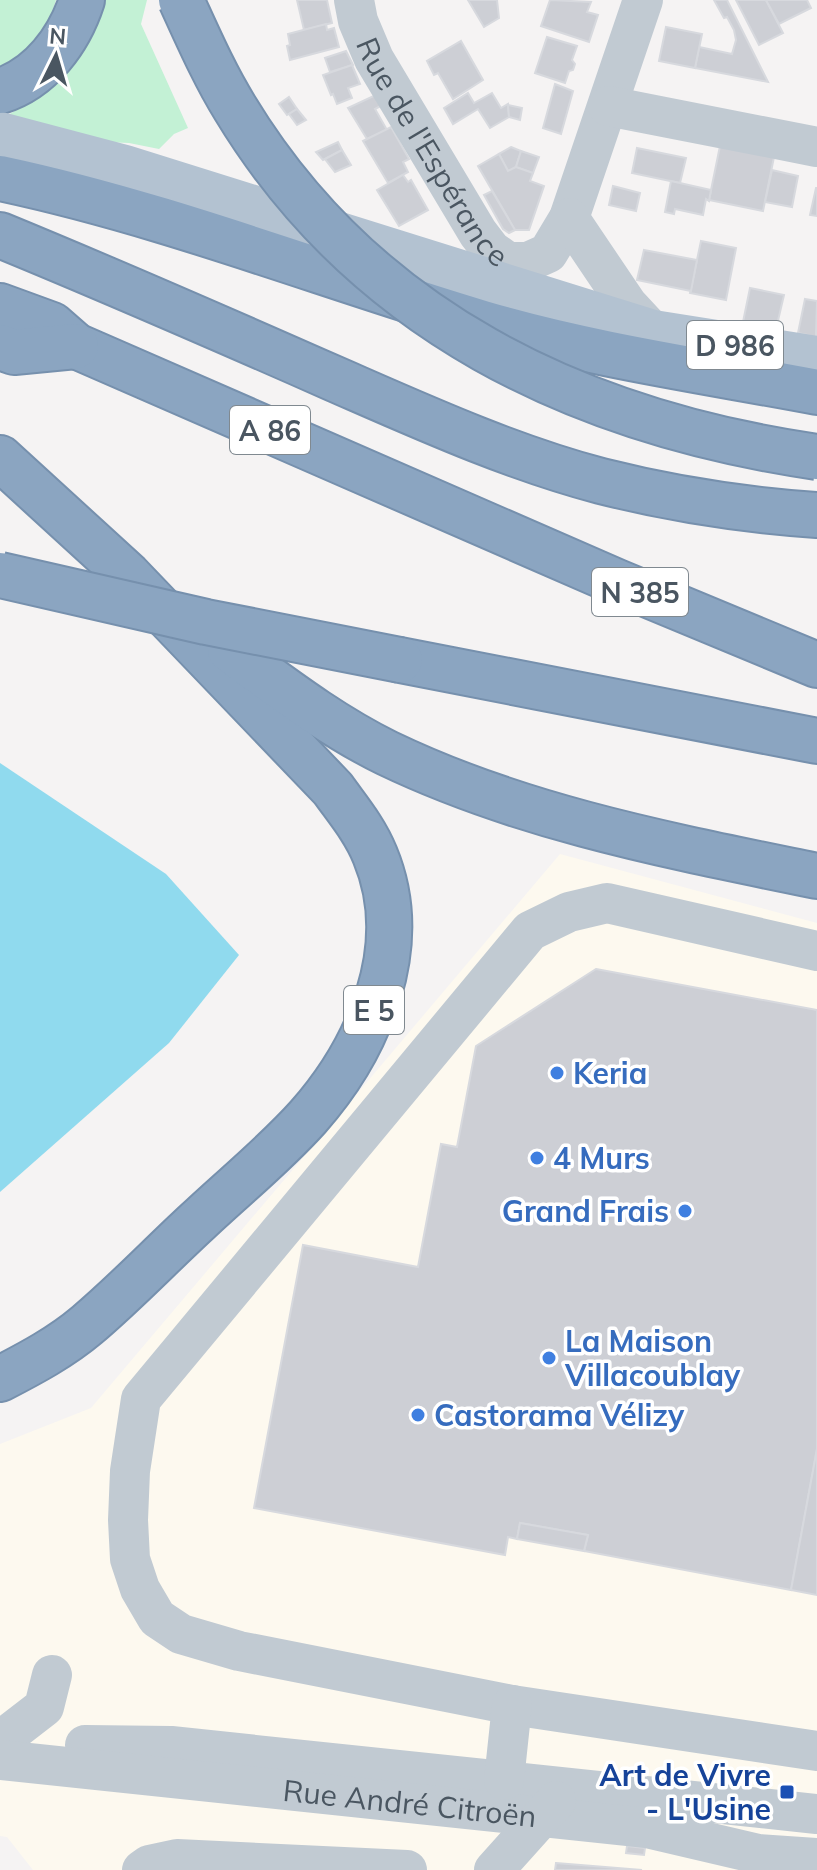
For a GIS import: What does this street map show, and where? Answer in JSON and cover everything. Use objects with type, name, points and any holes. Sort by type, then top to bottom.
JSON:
[{"type":"highway","points":[[0,91],[23,81],[47,62],[78,13],[82,0]]},
{"type":"highway","points":[[181,0],[235,108],[271,162],[320,221],[384,281],[420,309],[510,365],[614,410],[740,442],[817,457]]},
{"type":"highway","points":[[0,178],[150,215],[486,324],[657,362],[817,392]]},
{"type":"highway","name":"A 86","points":[[0,235],[457,431],[549,465],[601,481],[682,499],[817,515]]},
{"type":"highway","name":"A 86","points":[[0,306],[52,325],[76,346],[464,515]]},
{"type":"highway","points":[[0,347],[14,352],[76,346]]},
{"type":"highway","points":[[0,458],[128,575],[316,713],[386,752],[449,780],[592,826],[817,876]]},
{"type":"highway","name":"N 385","points":[[464,515],[817,665]]},
{"type":"highway","points":[[0,575],[206,622],[817,741]]},
{"type":"highway","name":"E 5","points":[[0,1379],[28,1365],[87,1325],[307,1118],[341,1075],[372,1019],[388,948],[388,913],[383,884],[375,855],[358,822],[291,743],[128,575]]},
{"type":"main road","points":[[0,134],[125,167],[653,332]]},
{"type":"main road","name":"D 986","points":[[653,332],[817,358]]},
{"type":"street","name":"Rue de l'Espérance","points":[[354,0],[358,21],[374,59],[491,250],[508,262],[528,262],[548,253],[569,218],[646,2]]},
{"type":"street","points":[[608,106],[817,147]]},
{"type":"street","points":[[569,218],[627,304],[653,332]]},
{"type":"street","points":[[817,951],[607,903],[569,912],[530,931],[141,1399],[130,1471],[128,1520],[130,1559],[140,1589],[157,1618],[181,1634],[239,1651],[512,1705],[817,1751]]},
{"type":"street","points":[[0,1742],[44,1707],[52,1675]]},
{"type":"street","points":[[504,1780],[512,1705]]},
{"type":"street","name":"Rue André Citroën","points":[[0,1742],[171,1746],[504,1780],[554,1803],[647,1828],[758,1854],[817,1858]]},
{"type":"street","name":"Rue André Citroën","points":[[0,1760],[554,1803],[817,1814]]},
{"type":"street","points":[[494,1870],[554,1803]]},
{"type":"street","points":[[142,1870],[149,1865],[177,1859],[407,1870]]},
{"type":"shaded area","points":[[560,854],[817,923],[817,1870],[33,1870],[7,1837],[0,1836],[0,1444],[91,1408]]},
{"type":"green space","points":[[0,0],[56,0],[48,21],[35,40],[19,57],[0,70]]},
{"type":"green space","points":[[105,0],[147,0],[141,24],[188,128],[174,134],[159,149],[106,142],[6,116],[39,95],[69,68],[91,37]]},
{"type":"water","points":[[0,763],[166,874],[239,955],[169,1043],[0,1192]]},
{"type":"building","points":[[297,0],[327,0],[332,23],[304,30]]},
{"type":"building","points":[[468,0],[497,0],[499,18],[484,27]]},
{"type":"building","points":[[550,0],[591,2],[587,12],[598,15],[589,42],[541,26]]},
{"type":"building","points":[[714,0],[727,0],[768,82],[695,68],[699,47],[732,54],[736,40],[727,17],[724,18]]},
{"type":"building","points":[[736,0],[766,0],[783,33],[759,45]]},
{"type":"building","points":[[766,0],[807,0],[811,8],[779,24]]},
{"type":"building","points":[[326,24],[327,30],[334,28],[339,47],[290,60],[288,34]]},
{"type":"building","points":[[666,27],[702,34],[695,68],[659,61]]},
{"type":"building","points":[[547,37],[577,46],[572,60],[575,64],[565,83],[535,73]]},
{"type":"building","points":[[461,41],[483,80],[453,99],[427,61]]},
{"type":"building","points":[[346,51],[353,65],[330,72],[325,58]]},
{"type":"building","points":[[352,65],[360,84],[348,88],[352,98],[337,104],[323,75]]},
{"type":"building","points":[[555,84],[573,91],[561,134],[543,128]]},
{"type":"building","points":[[380,93],[386,103],[375,109],[387,130],[367,139],[348,108]]},
{"type":"building","points":[[468,93],[474,103],[492,93],[501,108],[508,104],[509,117],[490,128],[478,109],[453,124],[444,108]]},
{"type":"building","points":[[289,97],[297,109],[287,115],[279,104]]},
{"type":"building","points":[[508,105],[522,108],[520,120],[509,117]]},
{"type":"building","points":[[297,109],[306,120],[297,125],[289,114]]},
{"type":"building","points":[[391,127],[409,159],[403,162],[408,172],[388,183],[363,141]]},
{"type":"building","points":[[338,142],[342,150],[323,160],[316,152]]},
{"type":"building","points":[[720,146],[774,157],[763,211],[709,200]]},
{"type":"building","points":[[511,147],[521,151],[516,167],[508,171],[499,154]]},
{"type":"building","points":[[637,148],[686,158],[680,183],[632,173]]},
{"type":"building","points":[[342,150],[351,165],[335,172],[325,159]]},
{"type":"building","points":[[521,151],[539,157],[533,173],[516,167]]},
{"type":"building","points":[[499,154],[508,171],[516,167],[533,173],[530,181],[544,186],[529,230],[515,230],[478,166]]},
{"type":"building","points":[[772,170],[798,176],[792,207],[765,202]]},
{"type":"building","points":[[403,175],[408,182],[411,180],[428,210],[399,226],[377,190]]},
{"type":"building","points":[[671,181],[711,190],[703,215],[675,209],[674,214],[665,212]]},
{"type":"building","points":[[613,186],[640,193],[636,211],[609,205]]},
{"type":"building","points":[[817,188],[817,216],[810,215]]},
{"type":"building","points":[[492,191],[515,230],[509,233],[503,229],[484,195]]},
{"type":"building","points":[[701,241],[736,248],[726,300],[690,293]]},
{"type":"building","points":[[644,250],[697,260],[691,291],[637,280]]},
{"type":"building","points":[[750,288],[784,295],[776,329],[743,322]]},
{"type":"building","points":[[805,299],[817,301],[816,337],[798,333]]},
{"type":"building","name":"La Maison Villacoublay","points":[[596,969],[817,1010],[817,1449],[791,1590],[584,1551],[588,1535],[520,1523],[517,1539],[508,1537],[505,1555],[254,1508],[303,1245],[418,1267],[441,1144],[457,1147],[476,1046]]},
{"type":"building","points":[[817,1449],[817,1595],[791,1590]]},
{"type":"building","points":[[520,1523],[588,1535],[584,1551],[517,1539]]},
{"type":"building","points":[[627,1846],[645,1848],[644,1855],[626,1853]]},
{"type":"building","points":[[556,1863],[642,1870],[555,1870]]},
{"type":"place","name":"Keria","points":[[557,1073]]},
{"type":"place","name":"4 Murs","points":[[537,1158]]},
{"type":"place","name":"Grand Frais","points":[[685,1211]]},
{"type":"place","name":"La Maison Villacoublay","points":[[549,1358]]},
{"type":"place","name":"Castorama Vélizy","points":[[418,1415]]},
{"type":"place","name":"Art de Vivre - L'Usine","points":[[787,1792]]}]
